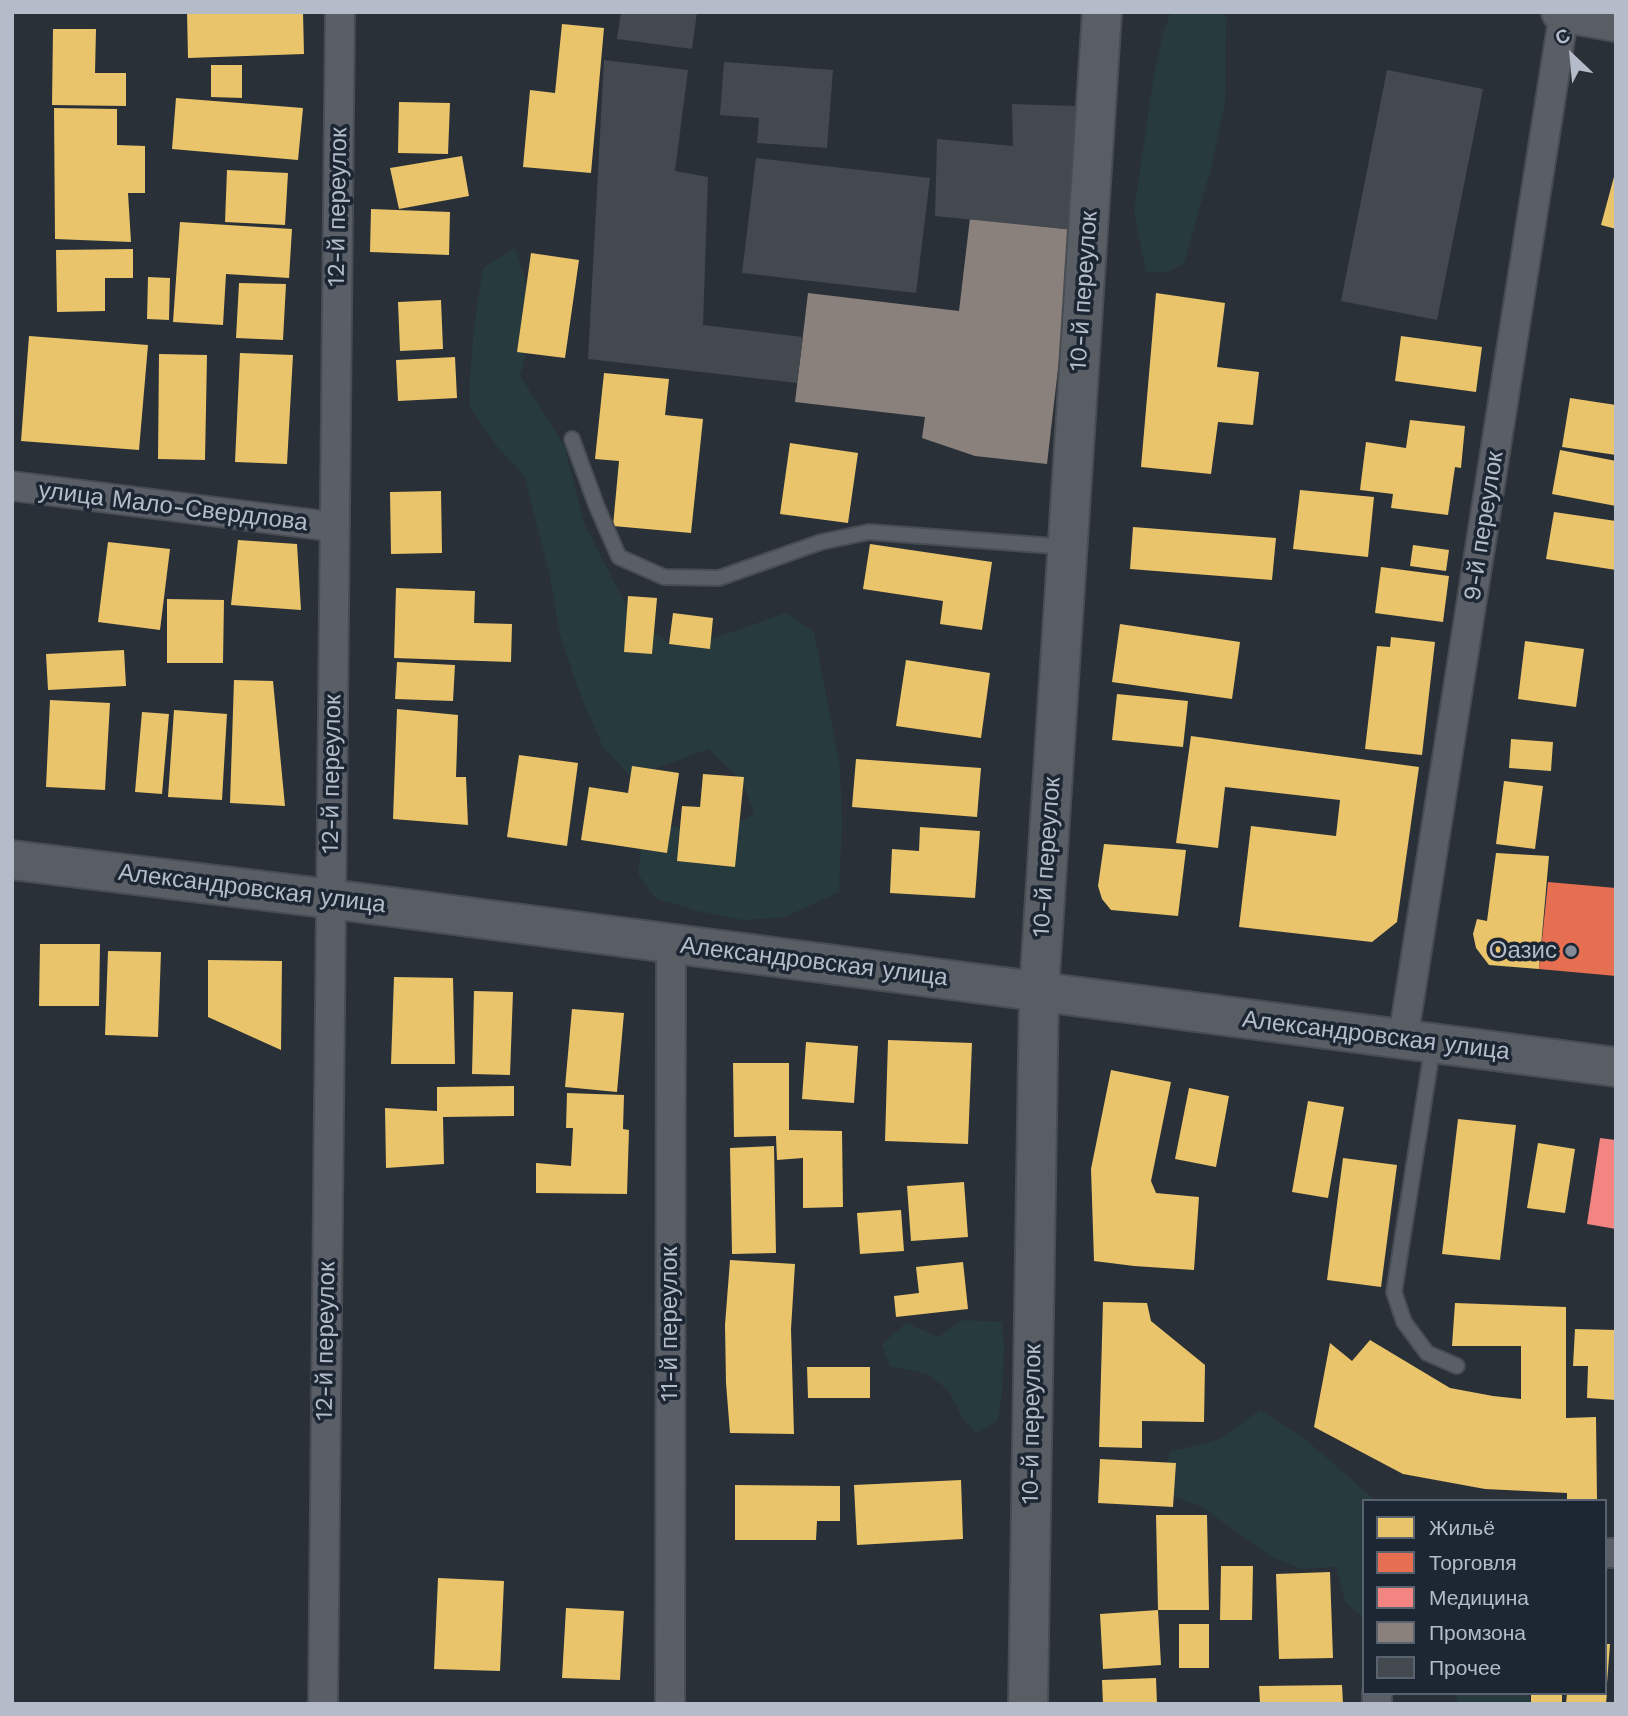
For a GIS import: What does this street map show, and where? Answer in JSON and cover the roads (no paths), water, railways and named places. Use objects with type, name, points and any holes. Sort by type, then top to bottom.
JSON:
[{"type":"street","name":"12-й переулок","points":[[323,1704],[340,12]]},
{"type":"street","name":"10-й переулок","points":[[1028,1704],[1039,992],[1101,12]]},
{"type":"street","points":[[1563,13],[1616,22]]},
{"type":"street","name":"9-й переулок","points":[[1418,1041],[1563,13]]},
{"type":"street","name":"улица Мало-Свердлова","points":[[12,486],[335,527]]},
{"type":"street","name":"Александровская улица","points":[[12,860],[331,899],[1616,1067]]},
{"type":"street","name":"11-й переулок","points":[[670,1704],[671,943]]},
{"type":"lane","points":[[572,439],[597,507],[619,556],[664,577],[719,578],[821,542],[870,532],[1067,547]]},
{"type":"lane","points":[[1418,1041],[1394,1292],[1404,1322],[1427,1353],[1457,1366]]},
{"type":"place","name":"Оазис","points":[[1571,951]]}]
